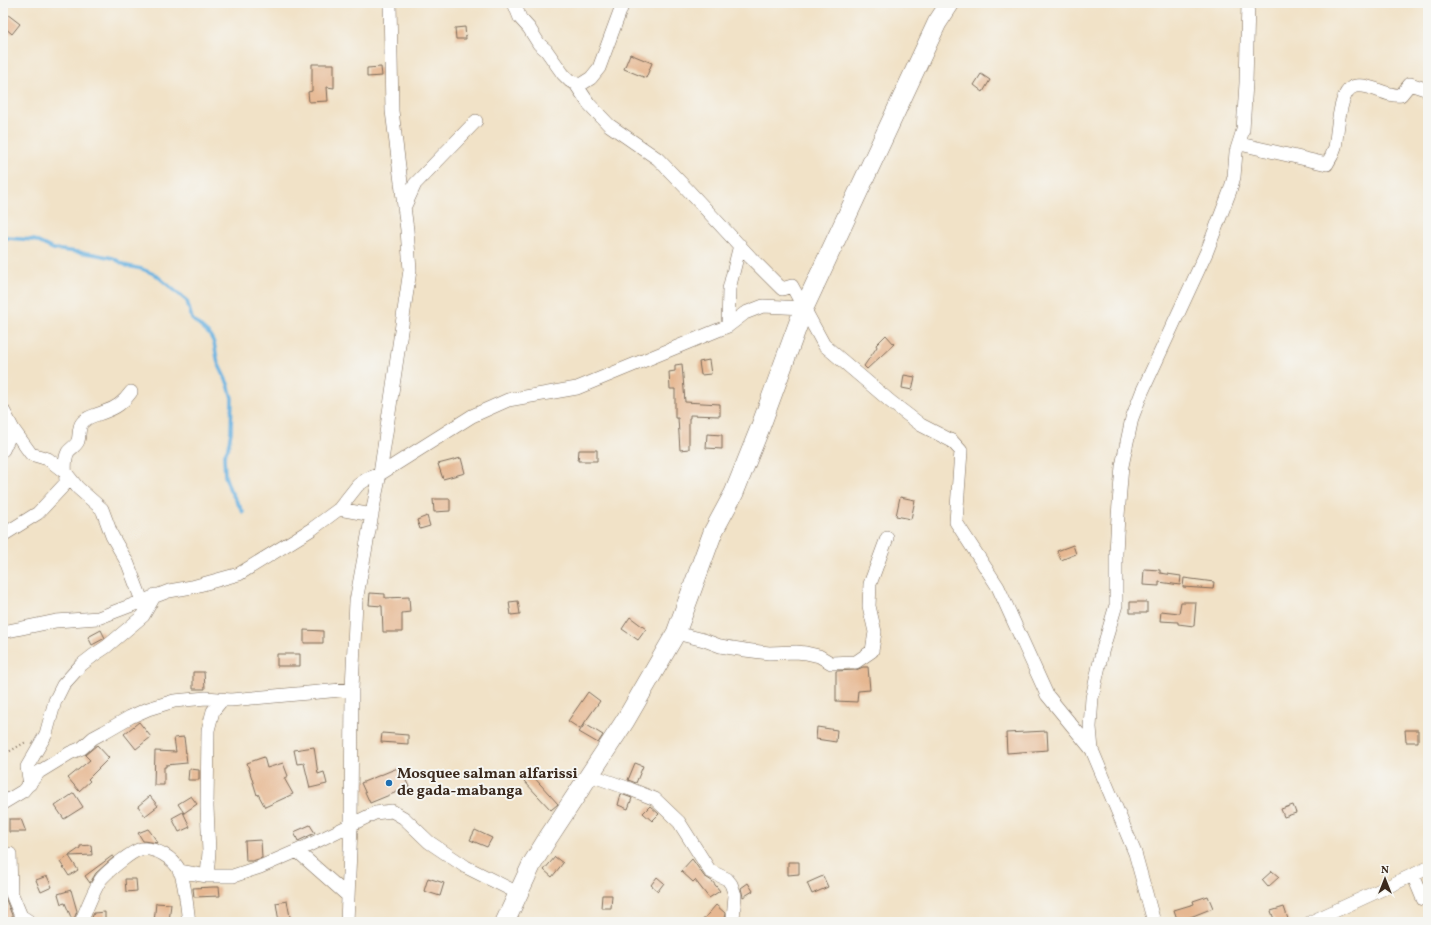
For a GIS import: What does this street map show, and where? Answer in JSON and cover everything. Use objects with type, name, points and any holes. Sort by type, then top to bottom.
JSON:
[{"type":"street","points":[[347,922],[351,826],[352,689],[356,601],[380,474],[410,270],[392,111],[390,3]]},
{"type":"street","points":[[514,3],[520,18],[563,74],[570,81],[580,85],[591,78],[600,68],[623,3]]},
{"type":"street","points":[[505,922],[532,864],[625,721],[676,633],[713,532],[734,494],[760,428],[804,308],[937,23],[950,3]]},
{"type":"street","points":[[1092,750],[1090,727],[1092,698],[1102,652],[1116,605],[1116,554],[1122,466],[1132,418],[1142,392],[1207,251],[1234,177],[1236,152],[1240,144],[1243,130],[1248,3]]},
{"type":"street","points":[[575,83],[589,104],[609,125],[658,159],[782,290],[792,286],[824,345],[897,407],[921,425],[952,441],[961,451],[956,522],[998,587],[1047,695],[1092,750],[1135,853],[1154,922]]},
{"type":"street","points":[[1240,144],[1327,164],[1332,157],[1335,147],[1342,102],[1345,94],[1351,88],[1356,86],[1368,87],[1395,96],[1401,95],[1410,84],[1428,90]]},
{"type":"street","points":[[404,208],[415,184],[476,121]]},
{"type":"street","points":[[728,326],[729,289],[740,245]]},
{"type":"street","points":[[3,632],[25,626],[56,621],[98,618],[156,595],[205,584],[239,574],[312,529],[339,509],[358,485],[367,479],[380,474],[472,416],[508,400],[577,388],[728,326],[745,313],[763,306],[804,308]]},
{"type":"street","points":[[3,535],[38,513],[66,483],[65,464],[68,452],[77,444],[79,426],[83,421],[122,403],[130,392]]},
{"type":"street","points":[[3,410],[13,429],[31,454],[48,459],[66,472],[78,488],[102,509],[112,536],[128,564],[142,601]]},
{"type":"street","points":[[3,450],[13,429]]},
{"type":"street","points":[[339,509],[372,515]]},
{"type":"street","points":[[676,633],[704,640],[720,646],[769,653],[796,652],[820,656],[831,663],[856,662],[872,651],[875,632],[869,606],[870,584],[887,538]]},
{"type":"street","points":[[30,784],[27,767],[46,734],[55,701],[63,685],[81,665],[106,648],[143,616],[156,595]]},
{"type":"street","points":[[3,802],[23,791],[39,772],[70,753],[82,748],[93,738],[130,717],[174,701],[206,698],[231,700],[352,689]]},
{"type":"street","points":[[207,876],[209,852],[206,806],[208,730],[213,711],[222,700]]},
{"type":"street","points":[[590,775],[655,799],[679,822],[710,871],[727,879],[731,884],[735,895],[733,919]]},
{"type":"street","points":[[180,871],[207,876],[233,876],[260,867],[297,851],[375,813],[392,811],[404,818],[429,842],[466,867],[518,893]]},
{"type":"street","points":[[81,922],[101,878],[123,859],[141,849],[157,851],[169,858],[180,871],[186,895],[189,922]]},
{"type":"street","points":[[297,851],[348,896]]},
{"type":"street","points":[[10,854],[12,892],[20,916],[30,922]]},
{"type":"street","points":[[1311,922],[1428,868]]},
{"type":"street","points":[[1413,875],[1423,899],[1428,898]]},
{"type":"path","points":[[3,755],[26,742],[30,738]]},
{"type":"building","points":[[7,14],[20,24],[12,34],[3,26],[3,19]]},
{"type":"building","points":[[465,27],[466,39],[456,39],[455,28]]},
{"type":"building","points":[[630,54],[652,63],[646,78],[624,69]]},
{"type":"building","points":[[312,64],[334,64],[334,88],[327,87],[328,101],[309,102],[308,92],[312,91]]},
{"type":"building","points":[[381,67],[382,76],[367,77],[367,68]]},
{"type":"building","points":[[981,74],[990,80],[983,92],[974,85]]},
{"type":"building","points":[[886,335],[894,344],[867,369],[864,366],[877,347],[876,345]]},
{"type":"building","points":[[709,360],[711,374],[701,375],[699,362]]},
{"type":"building","points":[[682,364],[685,402],[720,404],[720,416],[690,415],[689,449],[680,450],[678,418],[675,418],[675,389],[670,389],[669,372],[675,371],[675,365]]},
{"type":"building","points":[[904,375],[915,377],[912,390],[902,388]]},
{"type":"building","points":[[707,434],[722,435],[722,449],[706,448]]},
{"type":"building","points":[[579,450],[597,450],[597,461],[578,461]]},
{"type":"building","points":[[461,458],[465,473],[443,479],[438,464]]},
{"type":"building","points":[[900,497],[915,500],[911,519],[896,516]]},
{"type":"building","points":[[433,499],[450,499],[450,511],[434,512]]},
{"type":"building","points":[[427,516],[430,526],[420,529],[417,520]]},
{"type":"building","points":[[1073,545],[1076,554],[1061,560],[1057,551]]},
{"type":"building","points":[[1144,569],[1160,570],[1160,573],[1181,576],[1180,585],[1159,582],[1159,586],[1143,585]]},
{"type":"building","points":[[1184,578],[1214,582],[1213,589],[1183,587]]},
{"type":"building","points":[[370,593],[385,594],[385,598],[409,597],[410,612],[402,613],[402,632],[383,632],[382,606],[369,605]]},
{"type":"building","points":[[518,601],[520,614],[511,615],[509,602]]},
{"type":"building","points":[[1130,602],[1147,602],[1147,613],[1130,613]]},
{"type":"building","points":[[1181,602],[1196,602],[1194,626],[1178,624],[1178,622],[1160,621],[1161,611],[1179,613]]},
{"type":"building","points":[[630,617],[646,629],[638,640],[622,629]]},
{"type":"building","points":[[101,630],[105,638],[92,645],[88,637]]},
{"type":"building","points":[[304,630],[323,631],[323,643],[304,643]]},
{"type":"building","points":[[277,654],[300,654],[300,666],[277,666]]},
{"type":"building","points":[[863,667],[868,667],[870,690],[858,691],[857,702],[836,701],[836,671],[856,670]]},
{"type":"building","points":[[193,672],[204,672],[205,689],[193,689]]},
{"type":"building","points":[[588,692],[600,701],[580,729],[568,721]]},
{"type":"building","points":[[139,722],[151,737],[136,749],[124,734]]},
{"type":"building","points":[[585,724],[603,735],[598,743],[579,732]]},
{"type":"building","points":[[817,727],[837,730],[836,742],[816,739]]},
{"type":"building","points":[[1405,730],[1418,730],[1418,742],[1406,742]]},
{"type":"building","points":[[1047,731],[1048,750],[1007,753],[1006,733]]},
{"type":"building","points":[[382,733],[408,735],[408,744],[381,742]]},
{"type":"building","points":[[184,737],[187,763],[166,765],[166,767],[164,767],[164,785],[154,785],[155,751],[176,752],[174,738]]},
{"type":"building","points":[[97,745],[109,758],[88,779],[90,781],[79,791],[68,778],[90,760],[85,755]]},
{"type":"building","points":[[314,747],[318,774],[324,772],[327,784],[310,788],[304,763],[297,764],[294,750]]},
{"type":"building","points":[[264,757],[267,768],[283,763],[288,776],[284,778],[293,794],[265,807],[258,794],[257,795],[247,763]]},
{"type":"building","points":[[635,763],[643,766],[636,783],[628,780]]},
{"type":"building","points":[[400,767],[409,787],[370,803],[361,783]]},
{"type":"building","points":[[189,769],[199,770],[199,780],[188,780]]},
{"type":"building","points":[[531,774],[558,804],[551,810],[524,781]]},
{"type":"building","points":[[74,793],[83,807],[64,819],[55,806]]},
{"type":"building","points":[[621,794],[632,798],[628,809],[618,805]]},
{"type":"building","points":[[150,796],[158,806],[145,816],[138,806]]},
{"type":"building","points":[[191,796],[197,804],[184,813],[178,804]]},
{"type":"building","points":[[1293,805],[1296,813],[1284,817],[1281,809]]},
{"type":"building","points":[[650,806],[659,814],[652,821],[643,813]]},
{"type":"building","points":[[183,812],[190,827],[179,832],[172,818]]},
{"type":"building","points":[[9,819],[21,819],[26,832],[9,832]]},
{"type":"building","points":[[310,825],[315,833],[298,841],[294,832]]},
{"type":"building","points":[[148,829],[158,843],[143,841],[138,833]]},
{"type":"building","points":[[475,830],[492,838],[487,847],[470,840]]},
{"type":"building","points":[[261,840],[262,858],[246,861],[245,841]]},
{"type":"building","points":[[91,845],[92,855],[69,856],[78,870],[69,876],[60,862],[80,848],[80,846]]},
{"type":"building","points":[[112,856],[114,857],[96,873],[90,883],[85,876]]},
{"type":"building","points":[[555,857],[563,863],[552,877],[544,870]]},
{"type":"building","points":[[692,859],[704,876],[712,881],[720,891],[709,898],[695,880],[693,882],[681,871]]},
{"type":"building","points":[[788,862],[799,862],[799,874],[788,875]]},
{"type":"building","points":[[1272,871],[1279,877],[1268,887],[1262,880]]},
{"type":"building","points":[[47,876],[52,887],[41,892],[36,880]]},
{"type":"building","points":[[823,876],[828,887],[812,894],[807,883]]},
{"type":"building","points":[[657,877],[664,883],[658,891],[651,885]]},
{"type":"building","points":[[428,878],[444,883],[440,896],[424,891]]},
{"type":"building","points":[[125,879],[136,879],[137,891],[126,892]]},
{"type":"building","points":[[748,883],[753,891],[743,897],[741,888]]},
{"type":"building","points":[[219,887],[220,896],[194,897],[193,888]]},
{"type":"building","points":[[71,890],[77,911],[73,922],[65,903],[61,904],[58,894]]},
{"type":"building","points":[[3,892],[12,915],[13,922],[3,922]]},
{"type":"building","points":[[602,895],[612,895],[611,908],[601,908]]},
{"type":"building","points":[[1208,896],[1213,908],[1178,922],[1174,910],[1194,904],[1193,901]]},
{"type":"building","points":[[287,901],[291,922],[279,922],[276,903]]},
{"type":"building","points":[[156,903],[171,904],[169,922],[154,922]]},
{"type":"building","points":[[716,905],[725,913],[726,922],[701,922]]},
{"type":"building","points":[[1284,907],[1289,922],[1275,922],[1271,911]]},
{"type":"building","points":[[105,912],[105,922],[90,922],[94,913]]},
{"type":"waterway","points":[[3,235],[7,238],[34,240],[53,249],[113,258],[127,266],[142,269],[156,275],[187,301],[192,319],[210,335],[214,343],[218,363],[228,384],[232,398],[231,432],[228,448],[224,456],[225,476],[230,490],[243,512]]},
{"type":"place","name":"Mosquee salman alfarissi de gada-mabanga","points":[[389,783]]}]
